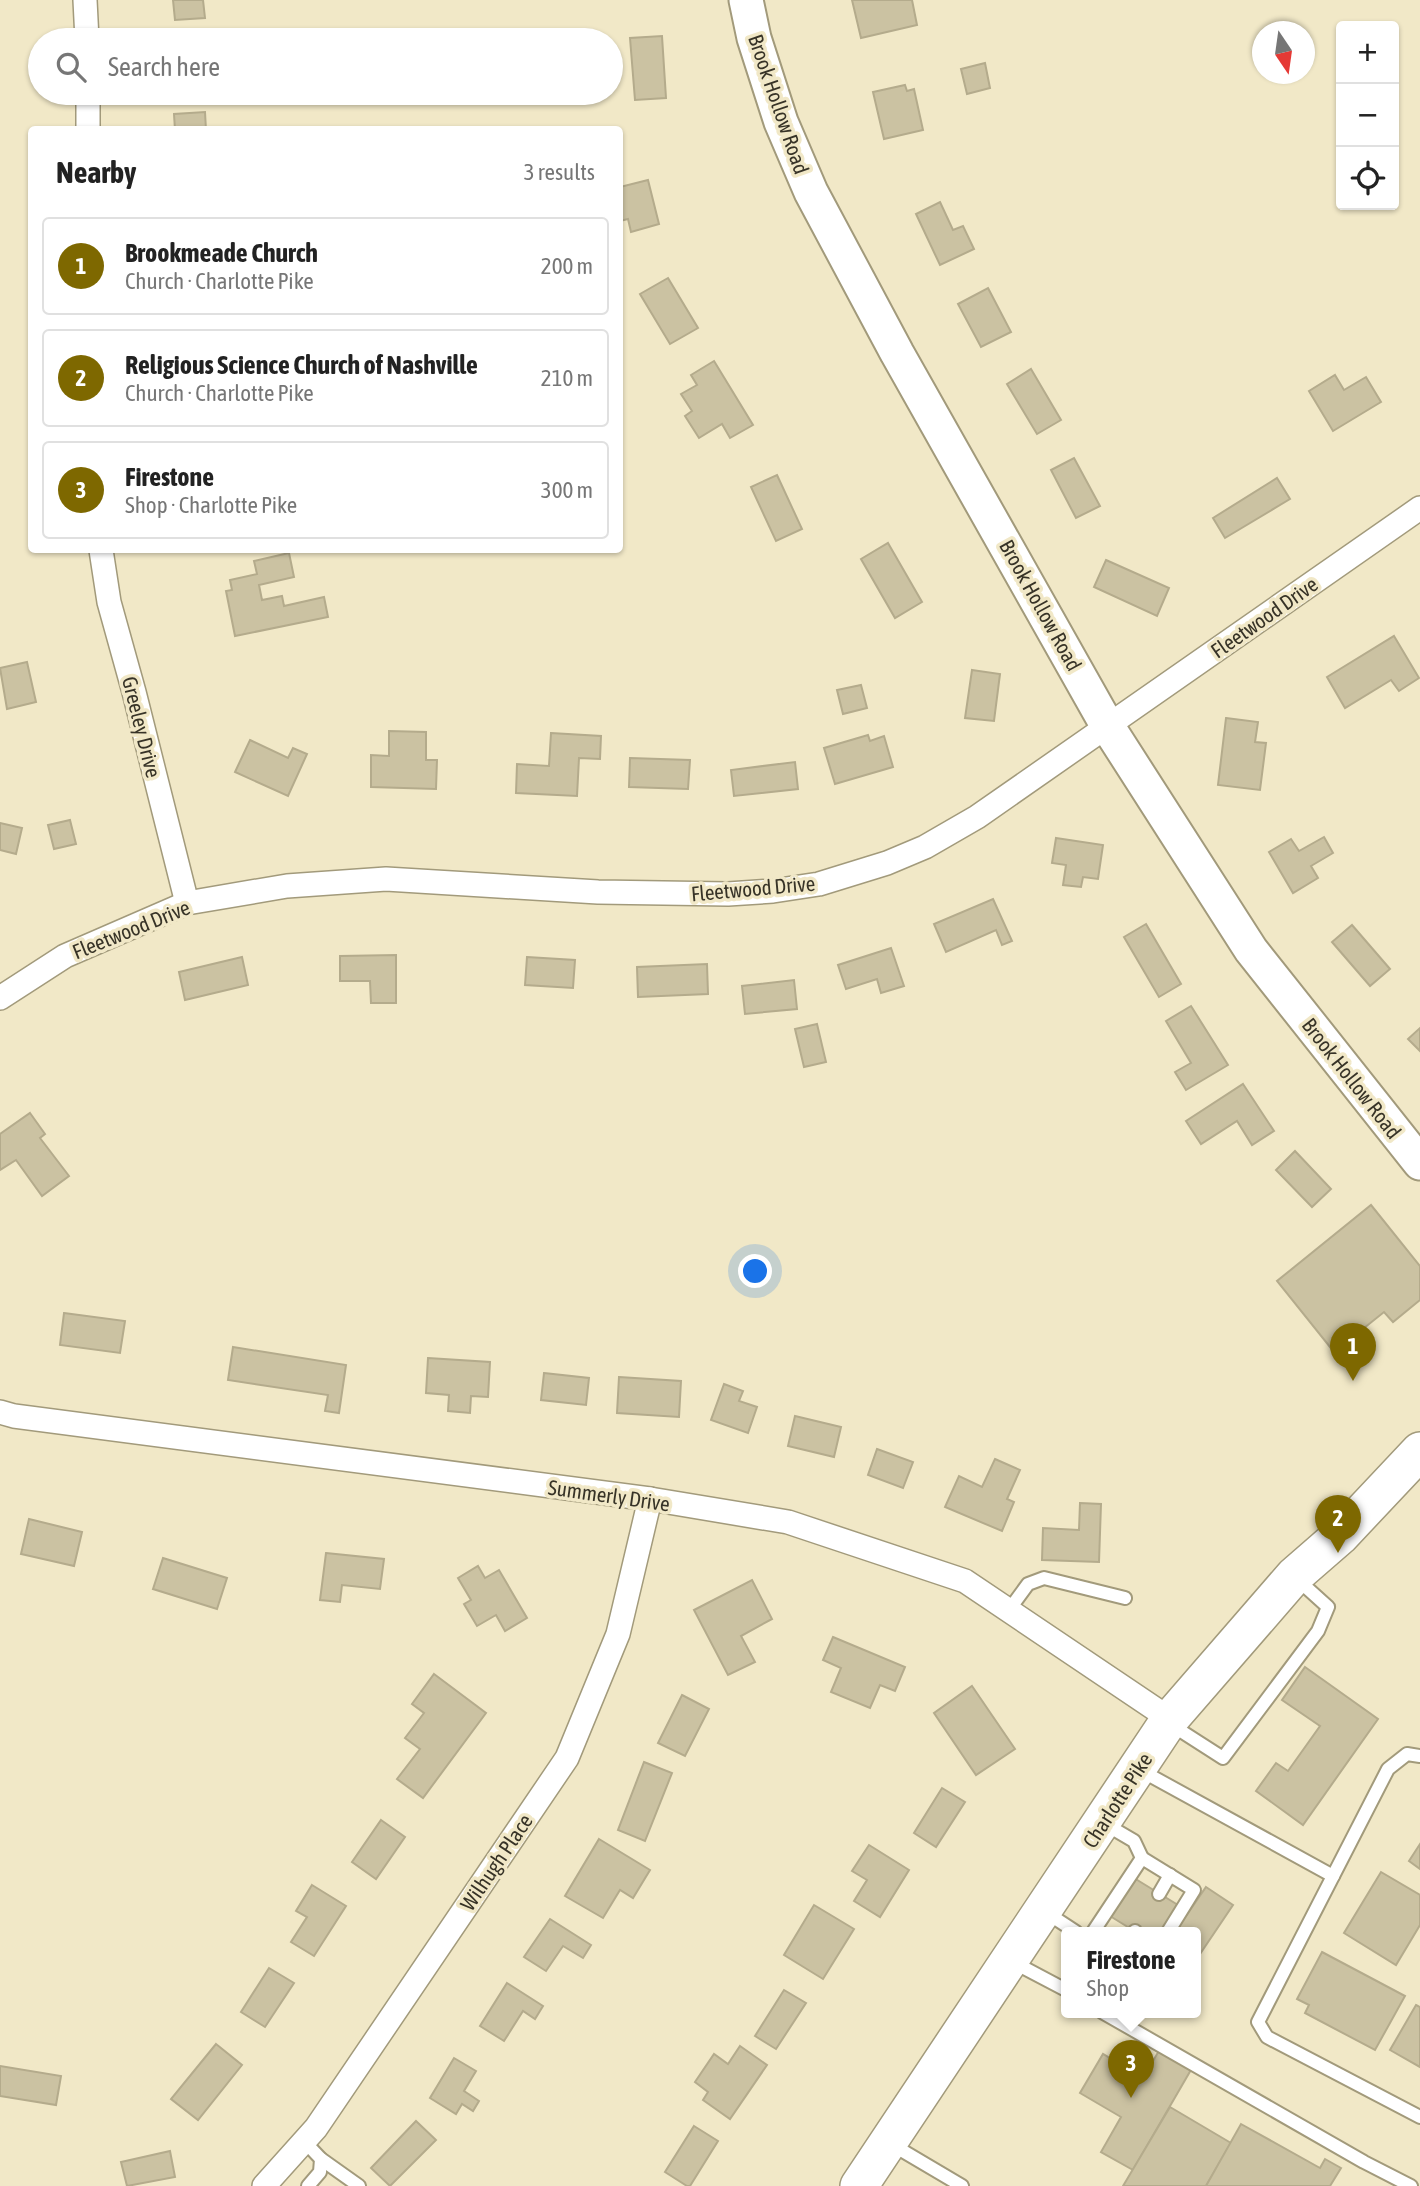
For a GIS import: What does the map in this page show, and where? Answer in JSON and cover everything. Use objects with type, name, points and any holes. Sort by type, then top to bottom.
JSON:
[{"type":"main road","name":"Charlotte Pike","points":[[859,2186],[1169,1721],[1294,1576],[1340,1536],[1420,1451]]},
{"type":"street","points":[[85,0],[86,28]]},
{"type":"street","name":"Brook Hollow Road","points":[[746,0],[754,38],[781,122],[811,192],[897,353],[1108,727],[1251,950],[1420,1163]]},
{"type":"street","points":[[88,126],[89,105]]},
{"type":"street","name":"Fleetwood Drive","points":[[0,998],[65,956],[187,903],[287,886],[386,879],[598,892],[728,894],[819,884],[887,863],[925,847],[977,817],[1420,508]]},
{"type":"street","name":"Greeley Drive","points":[[101,553],[109,602],[187,903]]},
{"type":"street","name":"Summerly Drive","points":[[0,1412],[14,1416],[650,1499],[788,1522],[965,1581],[1169,1721]]},
{"type":"street","name":"Wilhugh Place","points":[[264,2186],[316,2128],[567,1758],[618,1634],[650,1499]]},
{"type":"lane","points":[[1169,1721],[1223,1758],[1318,1630],[1328,1607],[1294,1576]]},
{"type":"lane","points":[[1009,1610],[1028,1584],[1044,1578],[1125,1598]]},
{"type":"lane","points":[[1420,1756],[1408,1754],[1388,1769],[1258,2022],[1267,2037],[1420,2118]]},
{"type":"lane","points":[[1138,1769],[1333,1876]]},
{"type":"lane","points":[[1102,1822],[1134,1841],[1142,1858],[1194,1890],[1171,1927]]},
{"type":"lane","points":[[1096,1927],[1142,1858]]},
{"type":"lane","points":[[1159,1894],[1170,1875]]},
{"type":"lane","points":[[1044,1911],[1068,1927]]},
{"type":"lane","points":[[1011,1960],[1061,1987]]},
{"type":"lane","points":[[1112,2018],[1364,2162],[1411,2186]]},
{"type":"lane","points":[[304,2141],[321,2160],[359,2186]]},
{"type":"lane","points":[[887,2142],[955,2184]]},
{"type":"lane","points":[[307,2186],[320,2172],[321,2160]]},
{"type":"building","points":[[173,0],[203,0],[205,18],[175,20]]},
{"type":"building","points":[[852,0],[912,0],[917,25],[861,38]]},
{"type":"building","points":[[662,36],[666,98],[635,100],[630,38]]},
{"type":"building","points":[[985,63],[990,88],[967,94],[961,69]]},
{"type":"building","points":[[905,85],[907,91],[914,89],[923,130],[884,139],[873,92]]},
{"type":"building","points":[[205,112],[206,126],[175,126],[174,114]]},
{"type":"building","points":[[648,180],[659,224],[631,232],[628,219],[623,220],[623,186]]},
{"type":"building","points":[[940,202],[953,230],[963,226],[974,249],[940,265],[916,214]]},
{"type":"building","points":[[668,278],[698,328],[670,344],[640,294]]},
{"type":"building","points":[[988,288],[1011,332],[981,347],[958,304]]},
{"type":"building","points":[[714,361],[753,425],[730,438],[722,424],[699,438],[685,416],[692,411],[681,394],[697,385],[691,375]]},
{"type":"building","points":[[1031,369],[1061,420],[1037,434],[1007,384]]},
{"type":"building","points":[[1335,375],[1344,390],[1366,377],[1381,402],[1333,431],[1309,391]]},
{"type":"building","points":[[1074,458],[1100,506],[1076,518],[1051,470]]},
{"type":"building","points":[[777,475],[802,529],[776,541],[751,487]]},
{"type":"building","points":[[1277,478],[1290,499],[1225,538],[1213,518]]},
{"type":"building","points":[[888,543],[922,602],[895,618],[861,559]]},
{"type":"building","points":[[289,553],[294,577],[259,585],[262,600],[282,596],[284,606],[324,597],[328,617],[235,636],[226,591],[232,590],[230,580],[257,574],[254,561]]},
{"type":"building","points":[[1106,560],[1169,588],[1157,616],[1094,587]]},
{"type":"building","points":[[1394,636],[1419,678],[1399,691],[1391,680],[1345,708],[1327,677]]},
{"type":"building","points":[[27,662],[36,702],[7,709],[0,668]]},
{"type":"building","points":[[972,670],[1000,674],[994,721],[965,718]]},
{"type":"building","points":[[861,685],[867,708],[843,714],[837,690]]},
{"type":"building","points":[[1226,718],[1258,722],[1255,742],[1266,743],[1260,790],[1218,785]]},
{"type":"building","points":[[389,731],[426,732],[426,760],[437,760],[436,789],[371,787],[371,755],[389,756]]},
{"type":"building","points":[[551,733],[601,736],[600,759],[579,758],[577,796],[516,793],[517,764],[549,766]]},
{"type":"building","points":[[868,735],[870,741],[884,736],[893,767],[835,784],[824,748]]},
{"type":"building","points":[[250,740],[288,758],[293,748],[307,754],[288,796],[235,772]]},
{"type":"building","points":[[630,758],[690,760],[688,789],[629,787]]},
{"type":"building","points":[[795,762],[798,789],[734,796],[731,770]]},
{"type":"building","points":[[70,820],[76,844],[54,849],[48,825]]},
{"type":"building","points":[[0,823],[22,828],[16,854],[0,850]]},
{"type":"building","points":[[1324,837],[1333,853],[1311,866],[1318,878],[1293,893],[1269,852],[1291,839],[1299,851]]},
{"type":"building","points":[[1056,838],[1103,845],[1098,879],[1083,877],[1081,887],[1063,885],[1066,865],[1052,863]]},
{"type":"building","points":[[993,899],[1012,941],[1002,945],[996,930],[946,952],[934,924]]},
{"type":"building","points":[[1146,924],[1181,984],[1159,997],[1124,937]]},
{"type":"building","points":[[1352,925],[1390,969],[1370,986],[1332,942]]},
{"type":"building","points":[[891,948],[904,986],[881,993],[877,979],[846,989],[838,965]]},
{"type":"building","points":[[396,955],[396,1003],[371,1003],[370,981],[340,981],[340,956]]},
{"type":"building","points":[[242,957],[248,985],[185,1000],[179,972]]},
{"type":"building","points":[[527,957],[575,960],[573,988],[525,985]]},
{"type":"building","points":[[707,964],[708,994],[638,997],[637,967]]},
{"type":"building","points":[[794,980],[797,1009],[745,1014],[742,986]]},
{"type":"building","points":[[1191,1006],[1228,1065],[1186,1090],[1175,1072],[1191,1063],[1166,1021]]},
{"type":"building","points":[[817,1024],[826,1062],[804,1067],[795,1029]]},
{"type":"building","points":[[1420,1028],[1420,1051],[1408,1039]]},
{"type":"building","points":[[1243,1084],[1274,1131],[1252,1145],[1237,1121],[1201,1144],[1186,1121]]},
{"type":"building","points":[[30,1113],[45,1134],[40,1138],[69,1176],[42,1196],[16,1160],[0,1170],[0,1134]]},
{"type":"building","points":[[1295,1151],[1331,1189],[1312,1207],[1276,1170]]},
{"type":"building","points":[[1371,1205],[1420,1266],[1420,1300],[1393,1322],[1384,1312],[1334,1352],[1277,1281]]},
{"type":"building","points":[[64,1313],[125,1321],[120,1353],[60,1345]]},
{"type":"building","points":[[233,1347],[346,1365],[339,1413],[325,1411],[328,1395],[228,1380]]},
{"type":"building","points":[[428,1358],[490,1362],[488,1397],[471,1396],[470,1413],[448,1411],[449,1395],[426,1393]]},
{"type":"building","points":[[544,1373],[589,1378],[586,1405],[541,1400]]},
{"type":"building","points":[[619,1377],[681,1381],[679,1417],[617,1413]]},
{"type":"building","points":[[724,1384],[743,1391],[739,1401],[757,1407],[748,1433],[711,1420]]},
{"type":"building","points":[[795,1416],[841,1427],[834,1457],[788,1446]]},
{"type":"building","points":[[877,1449],[913,1462],[903,1488],[868,1475]]},
{"type":"building","points":[[995,1459],[1020,1470],[1007,1499],[1014,1502],[1002,1531],[945,1507],[959,1476],[982,1487]]},
{"type":"building","points":[[1080,1503],[1101,1504],[1099,1562],[1042,1560],[1043,1528],[1079,1530]]},
{"type":"building","points":[[29,1519],[82,1532],[74,1566],[21,1554]]},
{"type":"building","points":[[326,1553],[384,1559],[380,1589],[342,1585],[340,1602],[320,1600]]},
{"type":"building","points":[[163,1558],[227,1578],[217,1609],[153,1589]]},
{"type":"building","points":[[478,1566],[485,1578],[499,1570],[527,1618],[505,1631],[496,1615],[477,1626],[464,1604],[471,1600],[458,1578]]},
{"type":"building","points":[[752,1580],[772,1619],[741,1636],[755,1662],[728,1675],[694,1610]]},
{"type":"building","points":[[833,1637],[905,1667],[895,1691],[880,1685],[870,1708],[831,1692],[841,1668],[823,1660]]},
{"type":"building","points":[[1305,1667],[1378,1719],[1303,1825],[1256,1791],[1276,1763],[1288,1771],[1320,1726],[1282,1700]]},
{"type":"building","points":[[434,1674],[486,1713],[423,1798],[397,1779],[420,1749],[405,1738],[424,1713],[412,1704]]},
{"type":"building","points":[[972,1686],[1015,1749],[976,1775],[934,1713]]},
{"type":"building","points":[[682,1695],[709,1709],[685,1756],[658,1743]]},
{"type":"building","points":[[644,1762],[672,1773],[645,1841],[618,1830]]},
{"type":"building","points":[[942,1788],[965,1802],[936,1847],[914,1833]]},
{"type":"building","points":[[381,1820],[405,1837],[376,1879],[352,1862]]},
{"type":"building","points":[[599,1839],[650,1870],[633,1898],[620,1890],[603,1918],[565,1896]]},
{"type":"building","points":[[1420,1844],[1420,1869],[1409,1861]]},
{"type":"building","points":[[869,1845],[909,1870],[880,1917],[854,1901],[867,1880],[852,1871]]},
{"type":"building","points":[[1381,1872],[1420,1895],[1420,1925],[1396,1965],[1344,1933]]},
{"type":"building","points":[[1134,1878],[1178,1905],[1164,1927],[1128,1927],[1110,1916]]},
{"type":"building","points":[[312,1885],[346,1906],[314,1956],[291,1942],[307,1917],[296,1911]]},
{"type":"building","points":[[1206,1887],[1233,1905],[1201,1953],[1201,1927],[1178,1927]]},
{"type":"building","points":[[814,1905],[854,1929],[823,1979],[784,1955]]},
{"type":"building","points":[[550,1919],[591,1945],[583,1958],[563,1946],[546,1971],[524,1957]]},
{"type":"building","points":[[1322,1952],[1405,1996],[1375,2050],[1305,2013],[1309,2005],[1297,1999]]},
{"type":"building","points":[[269,1968],[294,1983],[265,2027],[241,2012]]},
{"type":"building","points":[[507,1983],[543,2006],[535,2019],[523,2011],[504,2041],[480,2026]]},
{"type":"building","points":[[784,1990],[806,2003],[776,2049],[755,2036]]},
{"type":"building","points":[[1416,2005],[1420,2007],[1420,2067],[1390,2050]]},
{"type":"building","points":[[216,2044],[242,2065],[198,2120],[171,2099]]},
{"type":"building","points":[[740,2046],[767,2065],[730,2119],[703,2100],[708,2092],[695,2082],[714,2054],[728,2064]]},
{"type":"building","points":[[1160,2049],[1192,2068],[1133,2170],[1101,2152],[1121,2117],[1080,2093],[1103,2054],[1143,2078]]},
{"type":"building","points":[[454,2058],[476,2071],[464,2091],[479,2101],[473,2111],[462,2104],[456,2114],[430,2098]]},
{"type":"building","points":[[0,2066],[61,2076],[56,2105],[0,2096]]},
{"type":"building","points":[[1170,2107],[1231,2143],[1206,2186],[1123,2186]]},
{"type":"building","points":[[416,2121],[436,2140],[390,2186],[371,2168]]},
{"type":"building","points":[[1241,2124],[1320,2168],[1325,2159],[1341,2168],[1330,2186],[1206,2186]]},
{"type":"building","points":[[694,2126],[718,2141],[690,2186],[687,2186],[665,2172]]},
{"type":"building","points":[[170,2151],[175,2177],[127,2186],[121,2162]]},
{"type":"place","name":"Brookmeade Church","points":[[1353,1381]]},
{"type":"place","name":"Religious Science Church of Nashville","points":[[1338,1553]]},
{"type":"place","name":"Firestone","points":[[1131,2098]]}]
